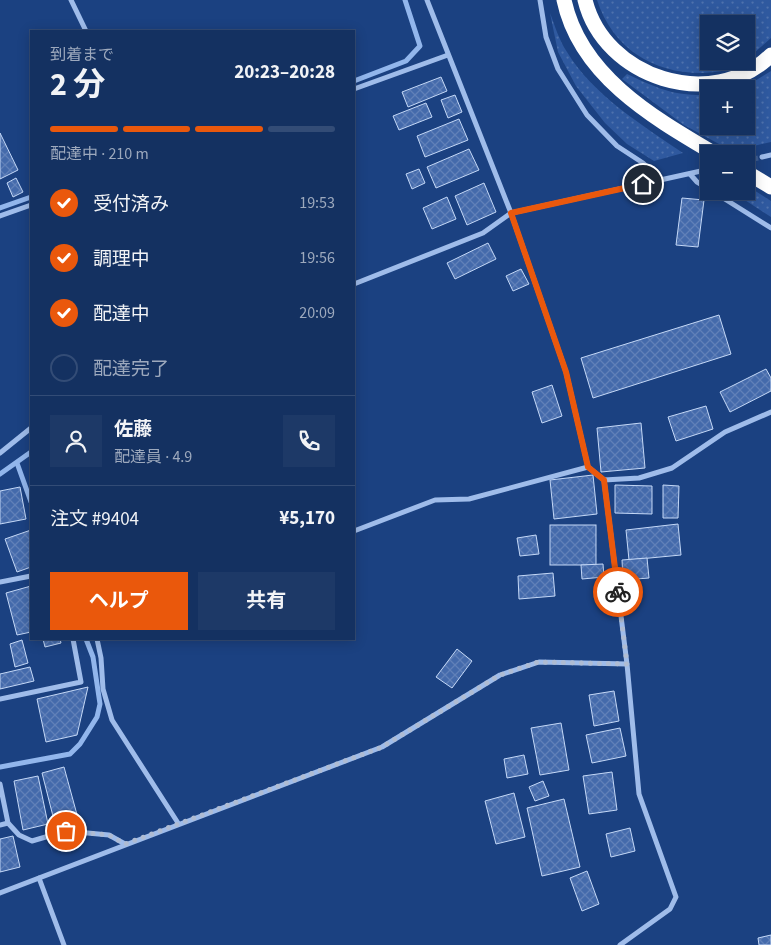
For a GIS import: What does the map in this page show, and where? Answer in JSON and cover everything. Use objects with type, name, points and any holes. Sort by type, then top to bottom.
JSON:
[{"type":"highway","points":[[564,0],[575,30],[603,73],[640,106],[701,145]]},
{"type":"highway","points":[[585,0],[592,21],[606,43],[634,66],[662,79],[691,84],[711,84],[748,72],[771,55]]},
{"type":"highway","points":[[755,177],[771,187]]},
{"type":"street","points":[[71,0],[86,30]]},
{"type":"street","points":[[427,0],[511,213],[566,372],[588,467],[604,480],[639,478],[672,468],[726,432],[771,412]]},
{"type":"street","points":[[540,0],[546,37],[558,69],[588,115],[617,146],[643,162],[662,180]]},
{"type":"street","points":[[355,89],[448,56]]},
{"type":"street","points":[[762,157],[771,155]]},
{"type":"street","points":[[355,284],[483,233],[511,213],[700,171]]},
{"type":"street","points":[[690,174],[700,184]]},
{"type":"street","points":[[726,200],[771,228]]},
{"type":"street","points":[[0,216],[30,205]]},
{"type":"street","points":[[0,453],[30,429]]},
{"type":"street","points":[[355,531],[435,500],[469,499],[588,467]]},
{"type":"street","points":[[604,480],[627,664],[639,794],[676,897],[670,909],[620,945]]},
{"type":"street","points":[[0,582],[30,576]]},
{"type":"street","points":[[0,699],[81,682],[73,640]]},
{"type":"street","points":[[97,640],[101,658],[103,689],[112,720],[178,823]]},
{"type":"street","points":[[0,893],[178,823],[382,747],[500,675],[538,662],[627,664]]},
{"type":"street","points":[[0,784],[8,823],[19,835],[32,841],[66,831],[109,835],[125,844]]},
{"type":"street","points":[[0,825],[8,823]]},
{"type":"street","points":[[39,878],[64,945]]},
{"type":"shaded area","points":[[597,0],[771,0],[771,38],[755,52],[755,15],[700,15],[700,70],[724,70],[709,73],[686,72],[668,69],[638,55],[613,32]]},
{"type":"shaded area","points":[[550,13],[564,47],[590,82],[619,108],[683,153],[654,161],[627,144],[605,123],[576,86],[558,52]]},
{"type":"shaded area","points":[[771,71],[771,142],[755,146],[721,145],[702,135],[755,135],[755,81]]},
{"type":"shaded area","points":[[627,74],[666,90],[700,95],[700,134],[684,125],[622,79]]},
{"type":"shaded area","points":[[755,191],[771,201],[771,217],[745,200],[755,200]]},
{"type":"building","points":[[441,77],[447,91],[408,107],[402,92]]},
{"type":"building","points":[[455,95],[462,112],[448,118],[441,100]]},
{"type":"building","points":[[426,103],[432,117],[399,130],[393,116]]},
{"type":"building","points":[[459,119],[468,140],[425,157],[417,136]]},
{"type":"building","points":[[0,133],[18,170],[0,179]]},
{"type":"building","points":[[469,149],[479,170],[436,188],[427,167]]},
{"type":"building","points":[[419,169],[425,183],[412,189],[406,174]]},
{"type":"building","points":[[16,178],[23,192],[13,197],[7,183]]},
{"type":"building","points":[[484,183],[496,212],[467,225],[455,196]]},
{"type":"building","points":[[447,197],[456,219],[432,229],[423,208]]},
{"type":"building","points":[[682,198],[704,200],[698,247],[676,245]]},
{"type":"building","points":[[488,243],[496,259],[455,279],[447,263]]},
{"type":"building","points":[[521,269],[529,284],[513,291],[506,276]]},
{"type":"building","points":[[719,315],[731,354],[593,398],[581,358]]},
{"type":"building","points":[[766,369],[771,378],[771,391],[730,412],[720,392]]},
{"type":"building","points":[[552,385],[562,416],[542,423],[532,392]]},
{"type":"building","points":[[706,406],[713,429],[676,441],[668,417]]},
{"type":"building","points":[[641,423],[645,468],[601,472],[597,428]]},
{"type":"building","points":[[593,475],[597,514],[554,519],[550,480]]},
{"type":"building","points":[[615,485],[652,486],[652,514],[615,513]]},
{"type":"building","points":[[663,485],[679,486],[678,518],[663,518]]},
{"type":"building","points":[[20,487],[26,519],[0,524],[0,491]]},
{"type":"building","points":[[678,524],[681,555],[629,560],[626,530]]},
{"type":"building","points":[[550,525],[596,525],[596,565],[550,565]]},
{"type":"building","points":[[30,530],[30,567],[17,572],[5,539]]},
{"type":"building","points":[[536,535],[539,554],[520,556],[517,538]]},
{"type":"building","points":[[647,558],[649,578],[623,580],[622,560]]},
{"type":"building","points":[[603,564],[604,577],[582,579],[581,565]]},
{"type":"building","points":[[553,573],[555,596],[519,599],[518,576]]},
{"type":"building","points":[[30,586],[30,632],[17,635],[6,593]]},
{"type":"building","points":[[22,640],[28,663],[15,667],[10,644]]},
{"type":"building","points":[[43,640],[60,640],[61,643],[45,647]]},
{"type":"building","points":[[457,649],[472,661],[452,688],[436,677]]},
{"type":"building","points":[[30,667],[34,681],[0,689],[0,674]]},
{"type":"building","points":[[88,687],[77,735],[46,742],[37,699]]},
{"type":"building","points":[[614,691],[619,721],[594,726],[589,695]]},
{"type":"building","points":[[561,723],[569,770],[540,775],[531,728]]},
{"type":"building","points":[[620,728],[626,756],[592,763],[586,735]]},
{"type":"building","points":[[524,755],[528,774],[507,778],[504,759]]},
{"type":"building","points":[[64,767],[79,822],[56,828],[42,773]]},
{"type":"building","points":[[612,772],[617,810],[589,814],[583,776]]},
{"type":"building","points":[[38,776],[48,824],[23,830],[14,781]]},
{"type":"building","points":[[543,781],[549,796],[535,801],[529,787]]},
{"type":"building","points":[[514,793],[525,837],[496,844],[485,801]]},
{"type":"building","points":[[564,799],[580,867],[542,876],[527,808]]},
{"type":"building","points":[[630,828],[635,851],[611,857],[606,834]]},
{"type":"building","points":[[13,836],[20,867],[0,872],[0,839]]},
{"type":"building","points":[[587,871],[599,904],[582,911],[570,878]]},
{"type":"building","points":[[771,935],[771,945],[759,945],[758,938]]},
{"type":"waterway","points":[[355,81],[406,61],[420,46],[405,0]]},
{"type":"waterway","points":[[0,208],[30,197]]},
{"type":"waterway","points":[[0,474],[30,453]]},
{"type":"waterway","points":[[17,463],[30,499]]},
{"type":"waterway","points":[[0,767],[70,754],[80,744],[97,717],[100,704],[93,657],[86,640]]},
{"type":"tunnel","points":[[755,159],[762,157]]},
{"type":"way so far","points":[[66,831],[109,835],[125,844],[382,747],[500,675],[538,662],[627,664],[618,592]]},
{"type":"route","points":[[618,592],[604,480],[588,467],[566,372],[511,213],[643,184]]}]
